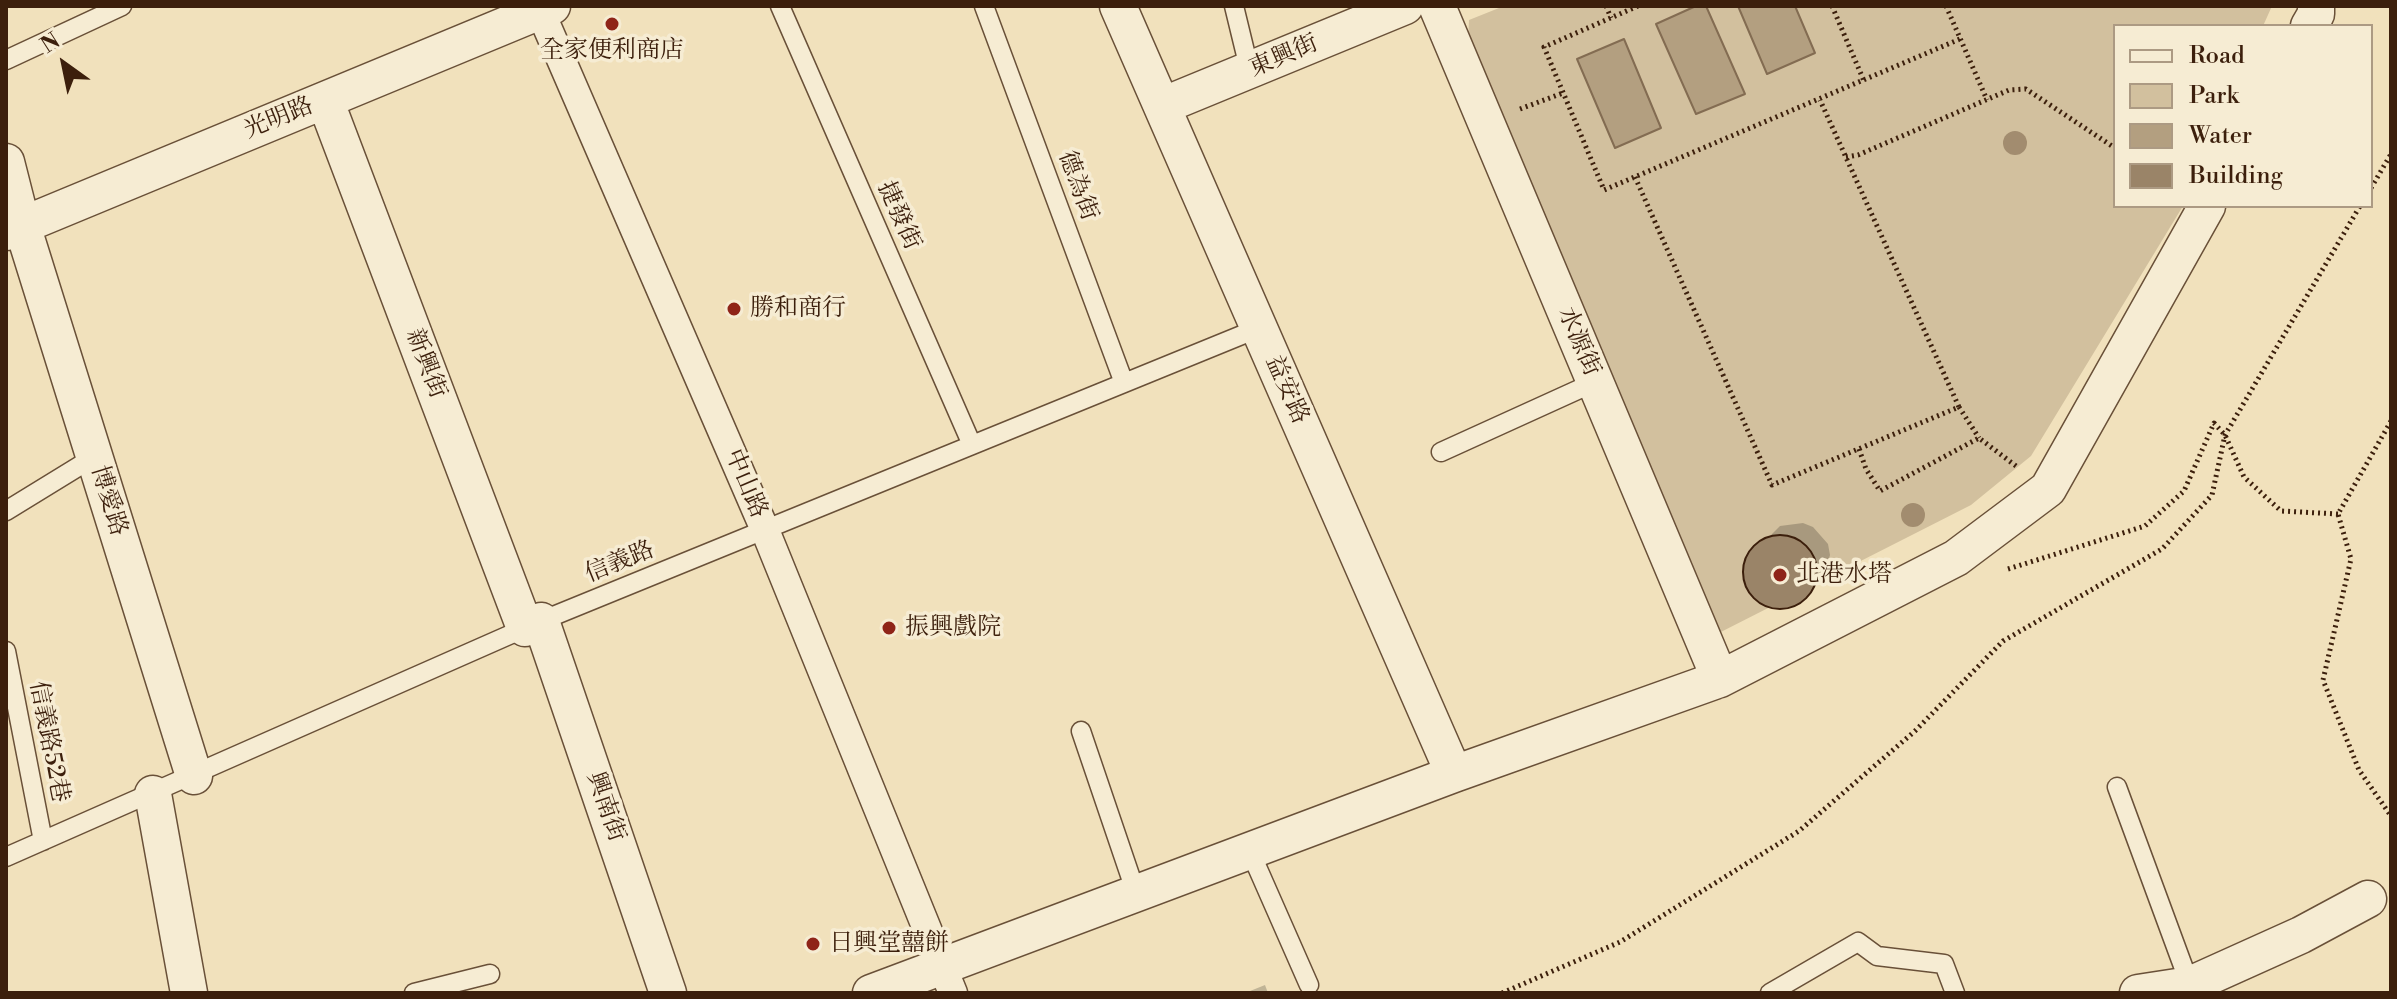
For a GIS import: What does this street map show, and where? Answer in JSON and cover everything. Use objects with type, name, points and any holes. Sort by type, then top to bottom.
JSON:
[{"type":"street","name":"益安路","points":[[1118,6],[1454,774]]},
{"type":"street","name":"東興街","points":[[1162,106],[1405,6]]},
{"type":"street","name":"水源街","points":[[1437,6],[1720,679]]},
{"type":"street","name":"光明路","points":[[14,228],[544,8]]},
{"type":"street","name":"中山路","points":[[544,8],[765,530],[947,979]]},
{"type":"street","name":"新興街","points":[[325,100],[533,624]]},
{"type":"street","name":"博愛路","points":[[6,162],[14,228],[94,457],[194,776]]},
{"type":"street","points":[[871,993],[947,979],[1136,893],[1720,679],[1956,558],[2048,489],[2206,208]]},
{"type":"street","name":"興南街","points":[[533,624],[668,993]]},
{"type":"street","points":[[153,794],[189,993]]},
{"type":"street","points":[[2138,993],[2190,985],[2301,935],[2368,899]]},
{"type":"lane","points":[[6,60],[122,6]]},
{"type":"lane","name":"捷發街","points":[[780,6],[972,445]]},
{"type":"lane","name":"德為街","points":[[984,6],[1124,383]]},
{"type":"lane","points":[[1234,6],[1250,72]]},
{"type":"lane","name":"信義路","points":[[6,857],[533,624],[1259,328]]},
{"type":"lane","points":[[1441,452],[1595,382]]},
{"type":"lane","points":[[6,511],[94,457]]},
{"type":"lane","name":"信義路52巷","points":[[6,651],[43,841]]},
{"type":"lane","points":[[1081,731],[1136,893]]},
{"type":"lane","points":[[2117,787],[2190,985]]},
{"type":"lane","points":[[1250,851],[1309,985]]},
{"type":"lane","points":[[1770,993],[1858,942],[1877,956],[1944,964],[1955,993]]},
{"type":"lane","points":[[414,993],[490,974]]},
{"type":"path","points":[[1606,6],[1611,18]]},
{"type":"path","points":[[1638,6],[1544,47],[1604,190],[1960,39]]},
{"type":"path","points":[[1832,6],[1864,81]]},
{"type":"path","points":[[1946,6],[1987,100]]},
{"type":"path","points":[[1846,157],[1858,155],[2009,90],[2026,89],[2113,147]]},
{"type":"path","points":[[1485,122],[1563,93]]},
{"type":"path","points":[[1820,100],[1959,407],[1979,438],[2048,489]]},
{"type":"path","points":[[2373,185],[2391,154]]},
{"type":"path","points":[[1635,177],[1772,485],[1959,407]]},
{"type":"path","points":[[1502,993],[1620,942],[1799,831],[1915,731],[2003,641],[2162,549],[2212,495],[2225,435],[2359,208]]},
{"type":"path","points":[[2391,421],[2338,514],[2351,559],[2323,680],[2359,770],[2391,816]]},
{"type":"path","points":[[1998,572],[2145,526],[2184,491],[2214,423],[2225,435],[2244,477],[2281,511],[2338,514]]},
{"type":"path","points":[[1859,449],[1866,469],[1880,491],[1979,438]]},
{"type":"green space","points":[[1504,6],[2272,6],[2264,24],[2113,24],[2113,208],[2182,208],[2031,456],[1971,505],[1713,636],[1468,40],[1469,20]]},
{"type":"water","points":[[1696,6],[1706,6],[1745,94],[1696,114],[1656,24]]},
{"type":"water","points":[[1738,6],[1795,6],[1815,53],[1767,74]]},
{"type":"water","points":[[1624,39],[1661,128],[1615,148],[1577,59]]},
{"type":"building","name":"北港水塔","points":[[1780,535],[1794,538],[1806,546],[1814,558],[1817,572],[1814,586],[1806,598],[1794,606],[1780,609],[1766,606],[1754,598],[1746,586],[1743,572],[1746,558],[1754,546],[1766,538]]},
{"type":"place","name":"全家便利商店","points":[[612,24]]},
{"type":"place","name":"勝和商行","points":[[734,309]]},
{"type":"place","name":"北港水塔","points":[[1780,575]]},
{"type":"place","name":"振興戲院","points":[[889,628]]},
{"type":"place","name":"日興堂囍餅","points":[[813,944]]}]
